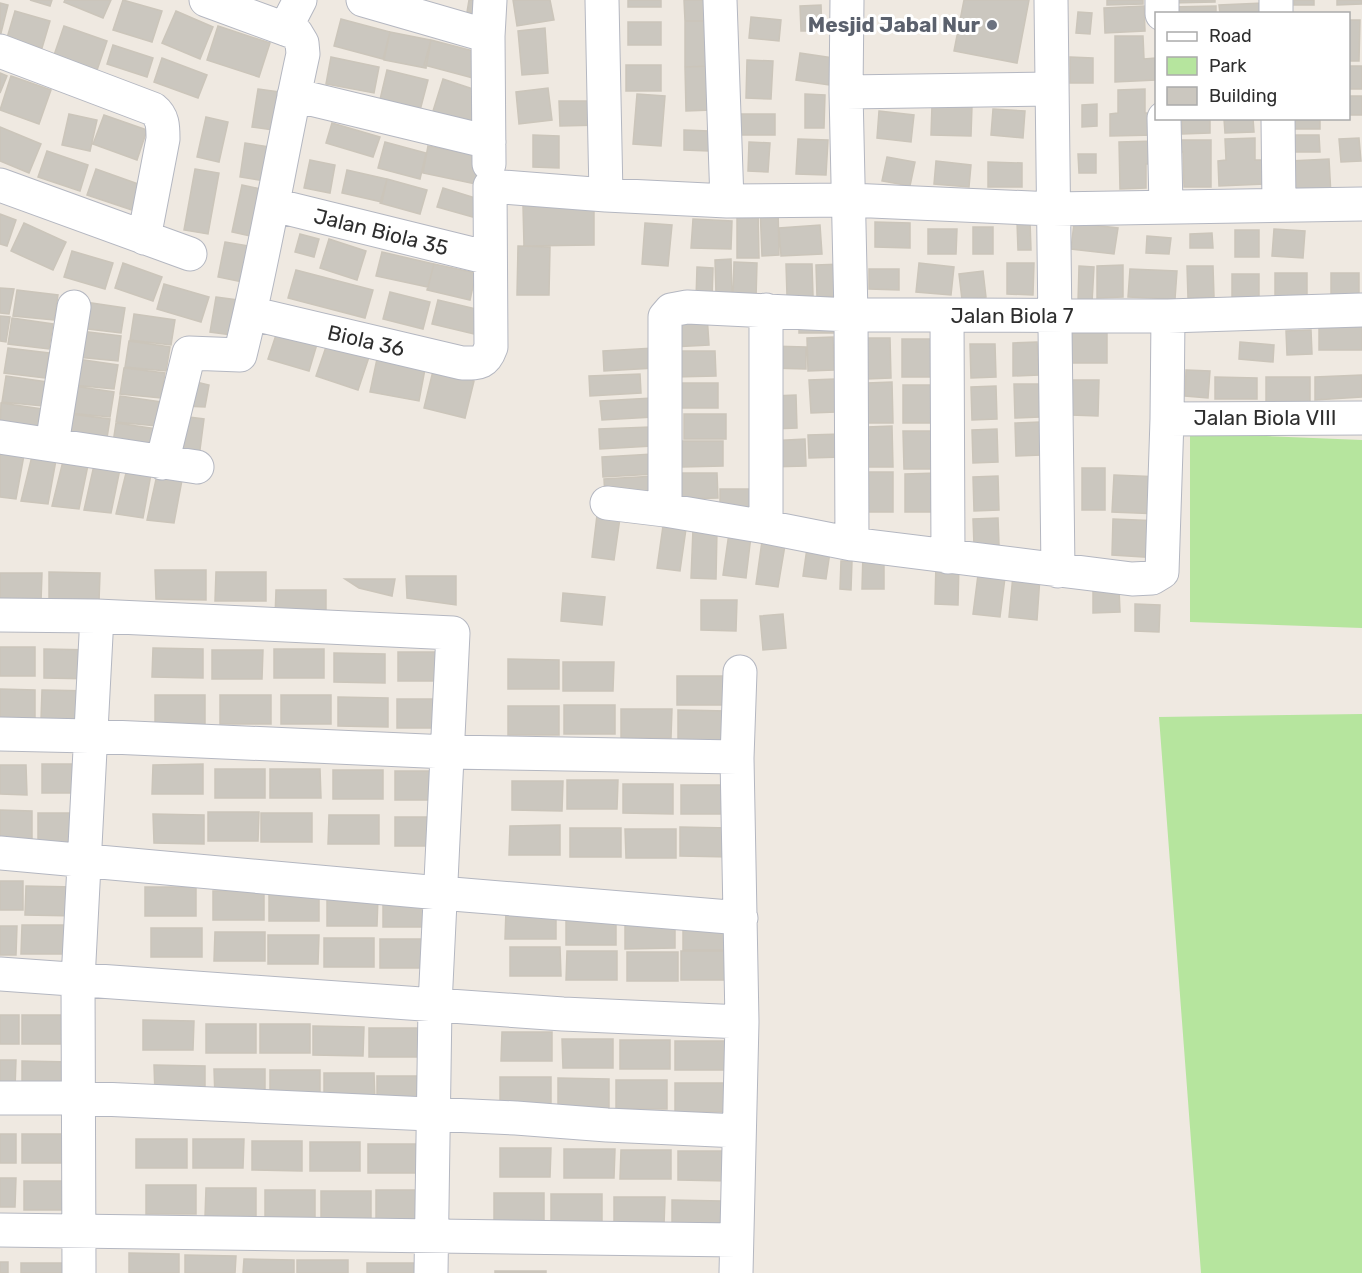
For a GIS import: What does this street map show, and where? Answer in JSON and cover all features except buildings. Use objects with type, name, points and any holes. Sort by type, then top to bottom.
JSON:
[{"type":"street","points":[[162,463],[189,353],[240,355],[274,205],[278,168],[303,54],[302,43],[296,33],[206,0]]},
{"type":"street","points":[[285,29],[300,0]]},
{"type":"street","points":[[363,0],[488,36]]},
{"type":"street","points":[[489,258],[488,36],[490,0]]},
{"type":"street","points":[[602,0],[606,195]]},
{"type":"street","points":[[720,0],[727,201]]},
{"type":"street","points":[[847,0],[846,93],[851,315],[852,544]]},
{"type":"street","points":[[1051,0],[1058,571]]},
{"type":"street","points":[[0,51],[153,109],[160,115],[163,124],[163,139],[144,238]]},
{"type":"street","points":[[846,93],[1052,89]]},
{"type":"street","points":[[294,95],[489,142]]},
{"type":"street","points":[[1164,120],[1166,207]]},
{"type":"street","points":[[1278,120],[1279,205]]},
{"type":"street","points":[[0,184],[190,254]]},
{"type":"street","points":[[490,186],[727,201],[849,200],[1053,209],[1362,204]]},
{"type":"street","name":"Jalan Biola 35","points":[[274,205],[489,258]]},
{"type":"street","name":"Biola 36","points":[[250,313],[462,363],[482,361],[487,357],[491,347],[489,258]]},
{"type":"street","points":[[52,444],[74,307]]},
{"type":"street","name":"Jalan Biola 7","points":[[665,510],[665,317],[670,310],[687,307],[851,315],[1168,316],[1362,310]]},
{"type":"street","points":[[766,310],[766,527]]},
{"type":"street","points":[[948,315],[948,557]]},
{"type":"street","points":[[607,503],[665,510],[852,544],[1058,571],[1132,579],[1152,578],[1162,572],[1168,316]]},
{"type":"street","name":"Jalan Biola VIII","points":[[1167,419],[1362,418]]},
{"type":"street","points":[[0,437],[196,467]]},
{"type":"street","points":[[0,615],[97,616],[453,633],[435,1005],[432,1273]]},
{"type":"street","points":[[79,1273],[78,980],[97,616]]},
{"type":"street","points":[[736,1273],[742,1022],[737,757],[740,672]]},
{"type":"street","points":[[0,734],[448,752],[737,757]]},
{"type":"street","points":[[0,853],[741,918]]},
{"type":"street","points":[[0,974],[563,1014],[742,1022]]},
{"type":"street","points":[[0,1098],[79,1098],[739,1131]]},
{"type":"street","points":[[0,1230],[736,1240]]},
{"type":"green space","points":[[1190,433],[1362,440],[1362,628],[1190,622]]},
{"type":"green space","points":[[1362,714],[1362,1273],[1201,1273],[1159,717]]},
{"type":"place","name":"Mesjid Jabal Nur","points":[[992,25]]}]
